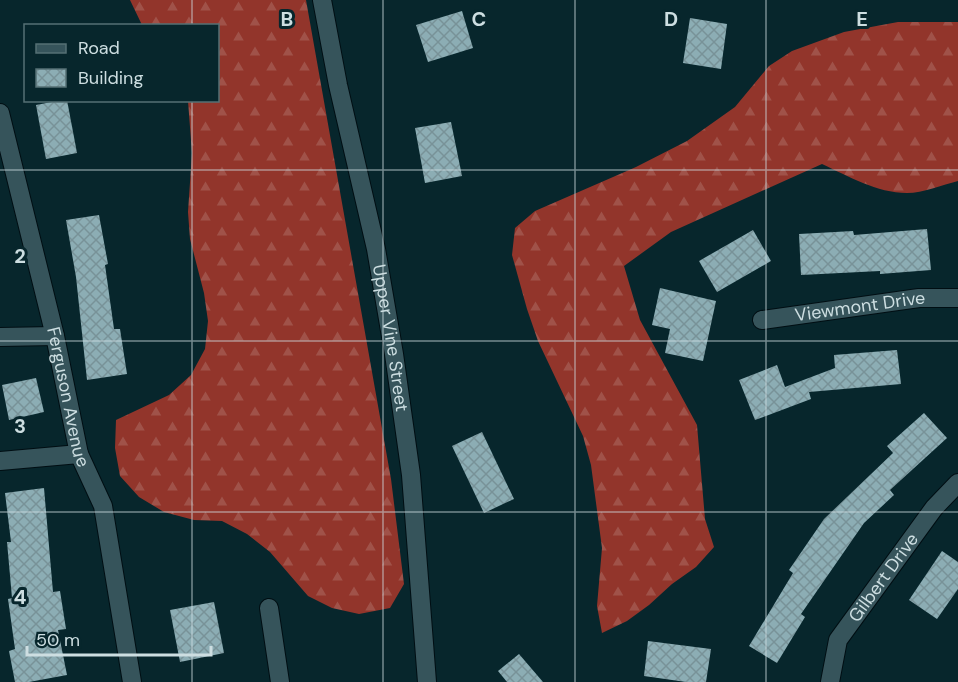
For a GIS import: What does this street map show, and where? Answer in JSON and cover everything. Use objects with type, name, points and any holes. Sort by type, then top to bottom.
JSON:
[{"type":"street","name":"Upper Vine Street","points":[[322,0],[338,85],[376,249],[394,354],[411,476],[427,682]]},
{"type":"street","name":"Ferguson Avenue","points":[[0,113],[55,336],[79,454],[103,506],[132,682]]},
{"type":"street","name":"Viewmont Drive","points":[[762,320],[919,298],[958,298]]},
{"type":"street","points":[[0,337],[55,336]]},
{"type":"street","points":[[0,461],[79,454]]},
{"type":"street","name":"Gilbert Drive","points":[[830,682],[838,640],[934,508],[958,483]]},
{"type":"street","points":[[269,608],[280,682]]},
{"type":"green space","points":[[130,0],[306,0],[391,479],[404,584],[390,608],[359,614],[332,608],[308,596],[270,552],[247,534],[222,521],[194,520],[164,512],[139,497],[120,476],[115,448],[116,420],[169,395],[191,375],[205,349],[208,321],[204,293],[190,239],[188,212],[192,153],[188,102],[219,102],[219,24],[142,24]]},
{"type":"green space","points":[[898,22],[958,22],[958,181],[919,192],[896,192],[863,183],[822,164],[671,232],[624,266],[640,320],[697,425],[705,519],[714,547],[696,567],[672,584],[649,605],[627,621],[602,633],[597,606],[602,548],[591,465],[583,436],[538,341],[527,309],[512,255],[515,228],[535,211],[636,167],[687,141],[735,107],[769,66],[792,51],[844,32]]},
{"type":"building","points":[[462,11],[473,48],[428,62],[416,25]]},
{"type":"building","points":[[690,18],[727,24],[721,69],[683,63]]},
{"type":"building","points":[[67,102],[77,153],[46,159],[36,105]]},
{"type":"building","points":[[451,122],[462,176],[425,183],[415,128]]},
{"type":"building","points":[[99,215],[108,264],[105,265],[114,329],[120,329],[127,374],[87,380],[76,277],[66,220]]},
{"type":"building","points":[[927,229],[931,270],[880,274],[880,271],[801,275],[799,234],[853,231],[854,235]]},
{"type":"building","points":[[753,230],[771,261],[717,292],[699,261]]},
{"type":"building","points":[[660,288],[716,301],[703,361],[665,353],[670,329],[652,325]]},
{"type":"building","points":[[897,350],[901,384],[809,392],[811,399],[755,420],[739,380],[777,365],[785,387],[835,368],[834,355]]},
{"type":"building","points":[[36,378],[44,412],[9,420],[2,385]]},
{"type":"building","points":[[924,413],[947,438],[890,490],[894,495],[864,523],[801,614],[805,617],[777,663],[749,646],[793,573],[789,570],[824,519],[893,453],[887,446]]},
{"type":"building","points":[[482,432],[514,499],[484,513],[452,446]]},
{"type":"building","points":[[44,488],[53,592],[60,591],[66,629],[58,630],[67,675],[29,682],[15,682],[9,651],[15,649],[8,599],[12,598],[7,542],[11,542],[5,493]]},
{"type":"building","points":[[942,551],[958,562],[958,589],[937,619],[909,600]]},
{"type":"building","points":[[214,602],[224,653],[180,662],[170,610]]},
{"type":"building","points":[[648,641],[711,649],[706,682],[686,682],[644,676]]},
{"type":"building","points":[[519,654],[543,682],[507,682],[498,671]]}]
